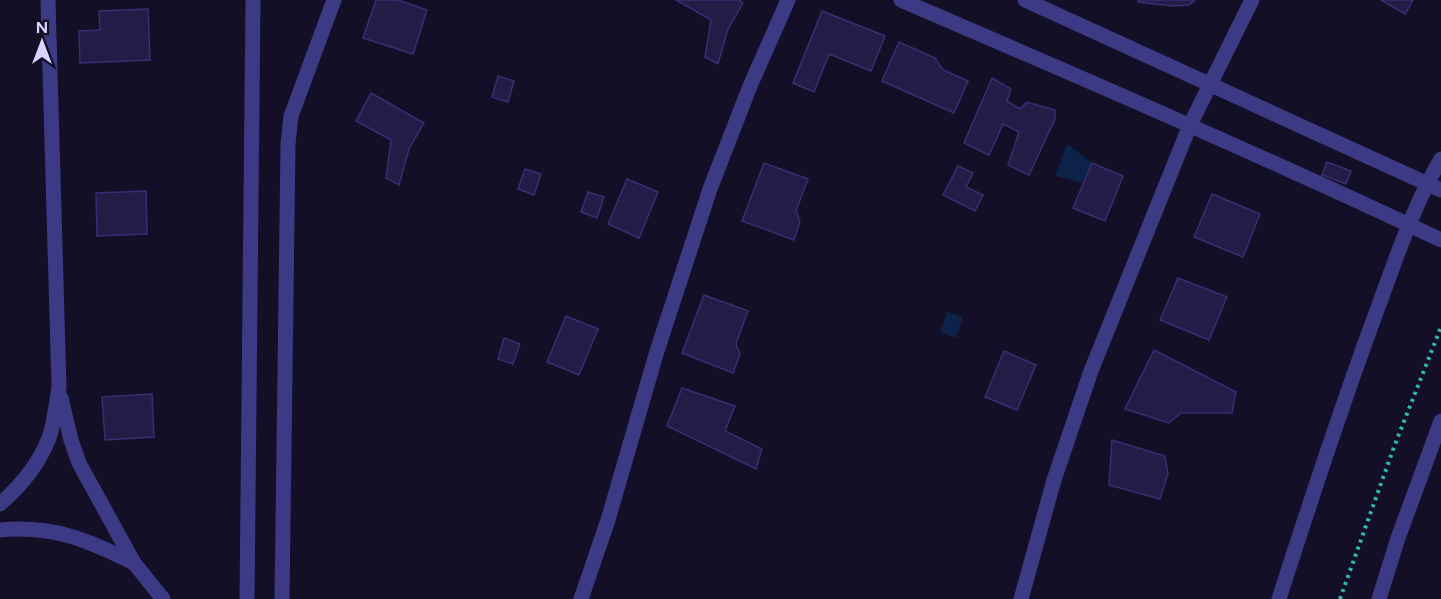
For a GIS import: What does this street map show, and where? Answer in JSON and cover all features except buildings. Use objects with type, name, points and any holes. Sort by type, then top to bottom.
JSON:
[{"type":"street","points":[[48,0],[59,387],[79,463],[134,563],[163,599]]},
{"type":"street","points":[[247,599],[253,0]]},
{"type":"street","points":[[282,599],[288,144],[291,116],[334,0]]},
{"type":"street","points":[[581,599],[608,520],[657,351],[710,189],[750,86],[788,0]]},
{"type":"street","points":[[901,0],[1190,125],[1441,240]]},
{"type":"street","points":[[1025,0],[1441,190]]},
{"type":"street","points":[[1021,599],[1054,480],[1091,370],[1190,125],[1252,0]]},
{"type":"street","points":[[1280,599],[1343,402],[1409,225],[1426,184],[1441,159]]},
{"type":"street","points":[[0,504],[27,476],[44,452],[52,430],[59,387]]},
{"type":"street","points":[[1379,599],[1398,538],[1441,422]]},
{"type":"street","points":[[0,530],[37,530],[68,535],[94,543],[134,563]]},
{"type":"path","points":[[1340,599],[1394,447],[1441,327]]},
{"type":"water","points":[[1067,144],[1092,163],[1083,183],[1055,176]]},
{"type":"water","points":[[947,312],[963,317],[956,338],[940,332]]}]
